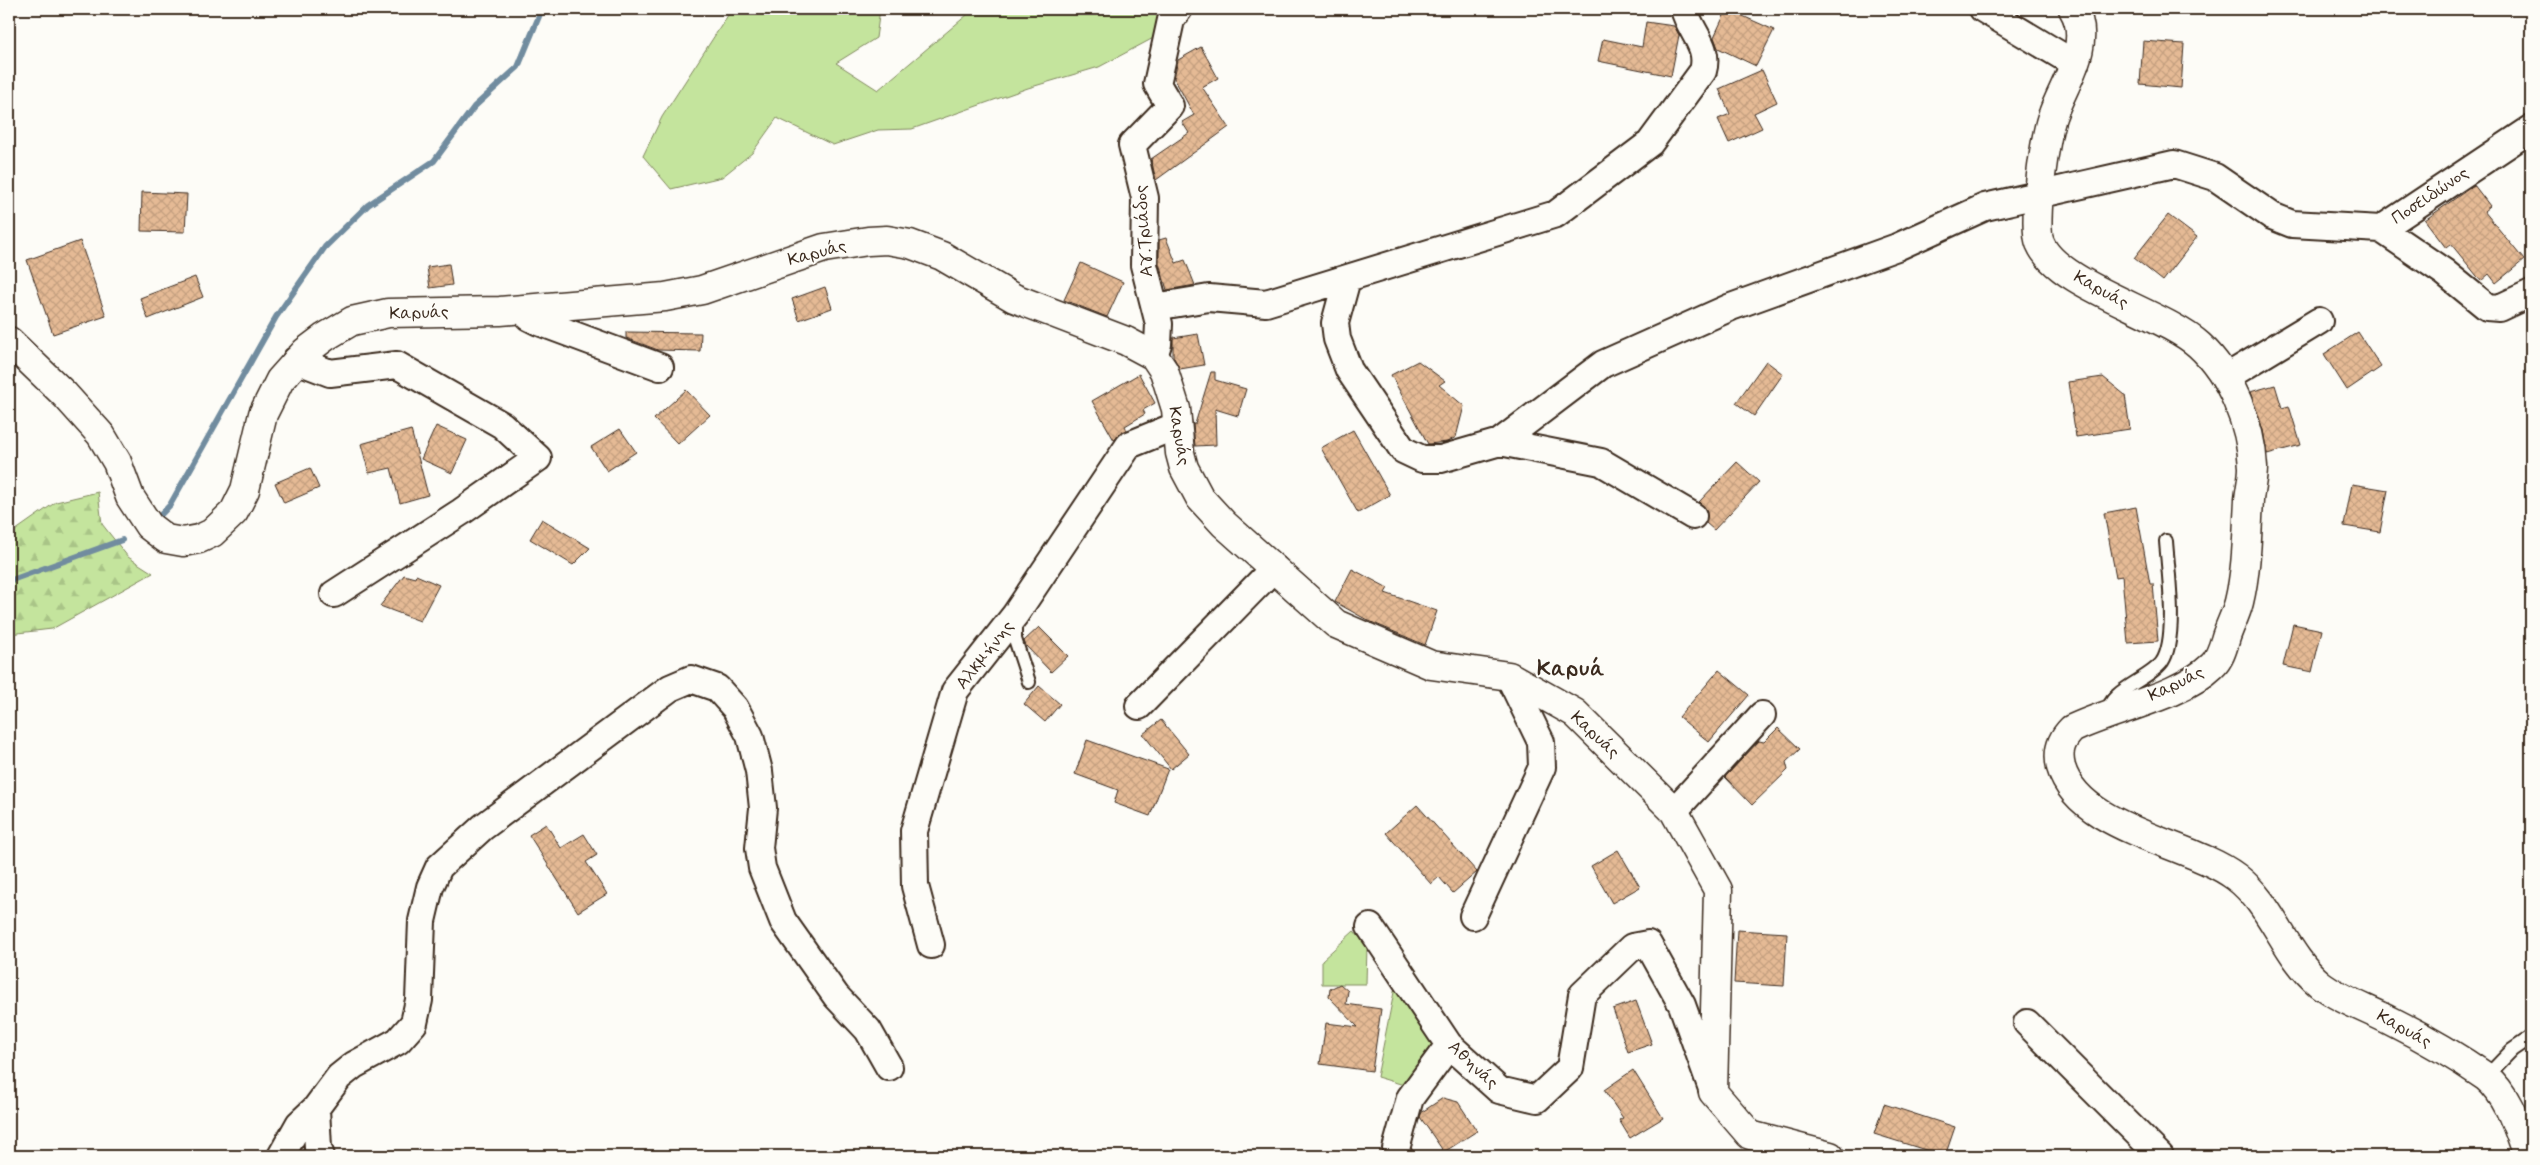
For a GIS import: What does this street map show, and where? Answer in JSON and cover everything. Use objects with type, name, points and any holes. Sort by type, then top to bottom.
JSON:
[{"type":"street","name":"Αγ.Τριάδος","points":[[1154,356],[1159,335],[1142,253],[1145,198],[1132,145],[1170,106],[1156,84],[1171,20],[1180,9]]},
{"type":"street","points":[[1154,307],[1209,298],[1266,303],[1556,214],[1650,143],[1702,71],[1706,59],[1684,9]]},
{"type":"street","points":[[1983,9],[2075,64]]},
{"type":"street","name":"Καρυάς","points":[[2073,9],[2080,33],[2075,64],[2052,116],[2039,194],[2037,234],[2041,246],[2047,254],[2080,280],[2180,332],[2199,345],[2225,378],[2237,402],[2247,435],[2253,468],[2244,567],[2238,602],[2218,659],[2212,666],[2174,689],[2072,729],[2061,743],[2061,764],[2067,782],[2076,795],[2099,811],[2145,836],[2216,865],[2235,876],[2260,900],[2278,930],[2310,973],[2322,985],[2400,1026],[2486,1076],[2497,1088],[2509,1109],[2528,1156]]},
{"type":"street","name":"Ποσειδώνος","points":[[1500,442],[1603,364],[1731,307],[1898,247],[1985,207],[2174,164],[2215,177],[2272,216],[2292,224],[2381,229],[2531,129]]},
{"type":"street","points":[[2381,229],[2444,272],[2487,307],[2499,308],[2531,293]]},
{"type":"street","name":"Καρυάς","points":[[9,341],[65,395],[101,435],[117,462],[130,497],[149,526],[162,537],[183,542],[199,539],[212,533],[221,526],[237,507],[245,490],[262,414],[280,380],[296,360],[339,328],[365,317],[388,313],[589,305],[685,293],[720,284],[824,248],[853,242],[887,240],[910,244],[942,256],[1014,298],[1126,341],[1154,356],[1164,371],[1178,425],[1181,458],[1196,492],[1209,509],[1336,624],[1431,665],[1509,676],[1575,713],[1674,811],[1718,890],[1713,1092]]},
{"type":"street","points":[[1347,279],[1336,323],[1342,353],[1358,385],[1403,450],[1422,459],[1441,459],[1500,442],[1601,462],[1693,516]]},
{"type":"street","points":[[522,309],[529,317],[539,322],[660,367]]},
{"type":"street","points":[[2225,378],[2319,320]]},
{"type":"street","points":[[296,360],[330,373],[397,365],[502,425],[538,458],[462,512],[334,594]]},
{"type":"street","name":"Αλκμήνης","points":[[931,945],[915,886],[914,830],[955,691],[1015,615],[1129,445],[1178,425]]},
{"type":"street","points":[[1139,706],[1274,568]]},
{"type":"street","points":[[1473,916],[1542,767],[1541,742],[1509,676]]},
{"type":"street","points":[[281,1156],[299,1124],[316,1108],[339,1077],[354,1065],[398,1041],[414,1024],[419,1000],[422,921],[430,886],[439,867],[483,827],[670,688],[691,679],[717,688],[735,708],[750,736],[759,771],[764,808],[759,848],[762,868],[783,920],[836,996],[868,1030],[889,1066]]},
{"type":"street","points":[[1674,811],[1762,715]]},
{"type":"street","name":"Αθηνάς","points":[[1370,927],[1449,1045],[1499,1090],[1537,1099],[1570,1068],[1582,995],[1632,947],[1648,944],[1682,1005],[1713,1092]]},
{"type":"street","points":[[2027,1023],[2160,1156]]},
{"type":"street","points":[[1399,1156],[1396,1149],[1410,1098],[1449,1045]]},
{"type":"street","points":[[1713,1092],[1750,1135],[1830,1156]]},
{"type":"street","points":[[316,1108],[320,1156]]},
{"type":"lane","points":[[2108,714],[2108,706],[2114,698],[2153,671],[2160,664],[2168,650],[2170,632],[2166,541]]},
{"type":"lane","points":[[1015,615],[1015,639],[1028,682]]},
{"type":"lane","points":[[2486,1076],[2512,1050],[2531,1037]]},
{"type":"green space","points":[[732,9],[880,9],[876,38],[836,63],[878,90],[974,9],[1141,9],[1166,17],[1161,34],[1099,67],[1028,88],[912,129],[878,130],[833,145],[777,118],[752,153],[722,177],[671,189],[643,156],[662,117]]},
{"type":"green space","points":[[98,492],[102,524],[128,557],[153,573],[52,629],[9,634],[9,535],[56,502]]},
{"type":"green space","points":[[1354,931],[1367,946],[1366,984],[1322,984],[1322,960]]},
{"type":"green space","points":[[1396,982],[1439,1039],[1404,1085],[1377,1077]]},
{"type":"building","points":[[1727,9],[1774,30],[1756,66],[1718,48],[1714,37]]},
{"type":"building","points":[[1646,22],[1674,26],[1679,35],[1671,76],[1598,61],[1603,39],[1642,47]]},
{"type":"building","points":[[2143,41],[2184,44],[2181,88],[2140,84]]},
{"type":"building","points":[[1201,47],[1218,78],[1202,87],[1229,127],[1156,180],[1151,159],[1189,133],[1182,122],[1194,115],[1174,78],[1178,60]]},
{"type":"building","points":[[1762,70],[1777,102],[1754,113],[1762,128],[1729,143],[1718,119],[1730,114],[1719,89]]},
{"type":"building","points":[[2474,185],[2490,206],[2484,211],[2524,260],[2496,283],[2489,274],[2481,281],[2451,244],[2446,248],[2425,220]]},
{"type":"building","points":[[142,192],[187,194],[185,232],[141,231]]},
{"type":"building","points":[[2168,215],[2197,237],[2163,281],[2134,258]]},
{"type":"building","points":[[1166,238],[1176,263],[1185,260],[1195,285],[1167,290],[1159,263],[1159,240]]},
{"type":"building","points":[[80,241],[106,316],[53,334],[27,260]]},
{"type":"building","points":[[1081,263],[1123,282],[1107,317],[1064,300]]},
{"type":"building","points":[[449,264],[452,285],[430,288],[427,267]]},
{"type":"building","points":[[195,277],[203,297],[148,319],[140,298]]},
{"type":"building","points":[[825,287],[832,308],[799,320],[792,299]]},
{"type":"building","points":[[626,332],[701,333],[700,351],[658,350],[626,338]]},
{"type":"building","points":[[2358,332],[2381,367],[2347,390],[2324,354]]},
{"type":"building","points":[[1198,334],[1204,365],[1180,369],[1173,356],[1173,338]]},
{"type":"building","points":[[1418,361],[1445,381],[1439,385],[1464,406],[1456,437],[1447,442],[1428,444],[1391,375]]},
{"type":"building","points":[[1766,361],[1783,374],[1754,416],[1736,403]]},
{"type":"building","points":[[1211,372],[1215,372],[1215,380],[1246,389],[1238,416],[1215,409],[1216,445],[1195,446],[1193,424],[1195,424]]},
{"type":"building","points":[[1139,374],[1155,403],[1143,410],[1145,414],[1125,426],[1127,430],[1114,440],[1092,401]]},
{"type":"building","points":[[2103,377],[2125,395],[2130,429],[2076,437],[2068,382]]},
{"type":"building","points":[[2275,385],[2282,408],[2289,406],[2301,445],[2267,454],[2263,430],[2250,392]]},
{"type":"building","points":[[686,390],[710,415],[678,444],[654,419]]},
{"type":"building","points":[[436,426],[467,440],[452,473],[421,459]]},
{"type":"building","points":[[620,429],[636,452],[607,471],[591,447]]},
{"type":"building","points":[[411,430],[428,495],[400,503],[391,468],[369,473],[361,444]]},
{"type":"building","points":[[1353,430],[1390,495],[1358,513],[1321,448]]},
{"type":"building","points":[[1737,462],[1759,482],[1714,530],[1706,523],[1706,509],[1699,502]]},
{"type":"building","points":[[310,468],[319,488],[284,503],[275,483]]},
{"type":"building","points":[[2352,484],[2388,490],[2380,532],[2344,526]]},
{"type":"building","points":[[2136,507],[2150,584],[2153,584],[2158,641],[2128,643],[2122,576],[2116,577],[2104,513]]},
{"type":"building","points":[[542,519],[590,548],[573,565],[530,539]]},
{"type":"building","points":[[1352,569],[1388,588],[1385,593],[1437,611],[1425,645],[1369,621],[1335,602]]},
{"type":"building","points":[[404,575],[415,578],[416,575],[439,585],[420,621],[380,606]]},
{"type":"building","points":[[2293,624],[2322,630],[2312,672],[2283,666]]},
{"type":"building","points":[[1039,627],[1068,656],[1051,672],[1026,646],[1024,641]]},
{"type":"building","points":[[1719,670],[1749,695],[1709,742],[1679,717]]},
{"type":"building","points":[[1039,686],[1060,704],[1045,722],[1024,704]]},
{"type":"building","points":[[1161,720],[1189,754],[1171,769],[1143,734]]},
{"type":"building","points":[[1778,728],[1800,749],[1786,762],[1788,770],[1752,805],[1725,777],[1759,741],[1764,742]]},
{"type":"building","points":[[1087,740],[1168,769],[1150,816],[1114,803],[1118,790],[1075,774]]},
{"type":"building","points":[[1417,805],[1477,872],[1453,893],[1439,877],[1431,884],[1386,833]]},
{"type":"building","points":[[546,824],[561,848],[584,834],[597,855],[586,862],[607,894],[578,912],[529,835]]},
{"type":"building","points":[[1618,850],[1640,887],[1612,903],[1591,866]]},
{"type":"building","points":[[1737,930],[1787,933],[1784,986],[1734,983]]},
{"type":"building","points":[[1340,984],[1348,991],[1346,1004],[1381,1009],[1372,1071],[1320,1064],[1326,1023],[1358,1027],[1329,997],[1330,989]]},
{"type":"building","points":[[1636,1001],[1652,1044],[1628,1052],[1613,1009]]},
{"type":"building","points":[[1633,1070],[1663,1118],[1630,1138],[1619,1120],[1623,1118],[1604,1090]]},
{"type":"building","points":[[1443,1098],[1458,1102],[1477,1131],[1444,1152],[1420,1117],[1422,1112]]},
{"type":"building","points":[[1884,1104],[1955,1127],[1945,1156],[1874,1134]]},
{"type":"waterway","points":[[154,522],[170,505],[276,317],[325,247],[368,205],[434,161],[474,107],[518,67],[542,9]]},
{"type":"waterway","points":[[9,581],[122,540]]},
{"type":"district","name":"Καρυά","points":[[1571,669]]}]
